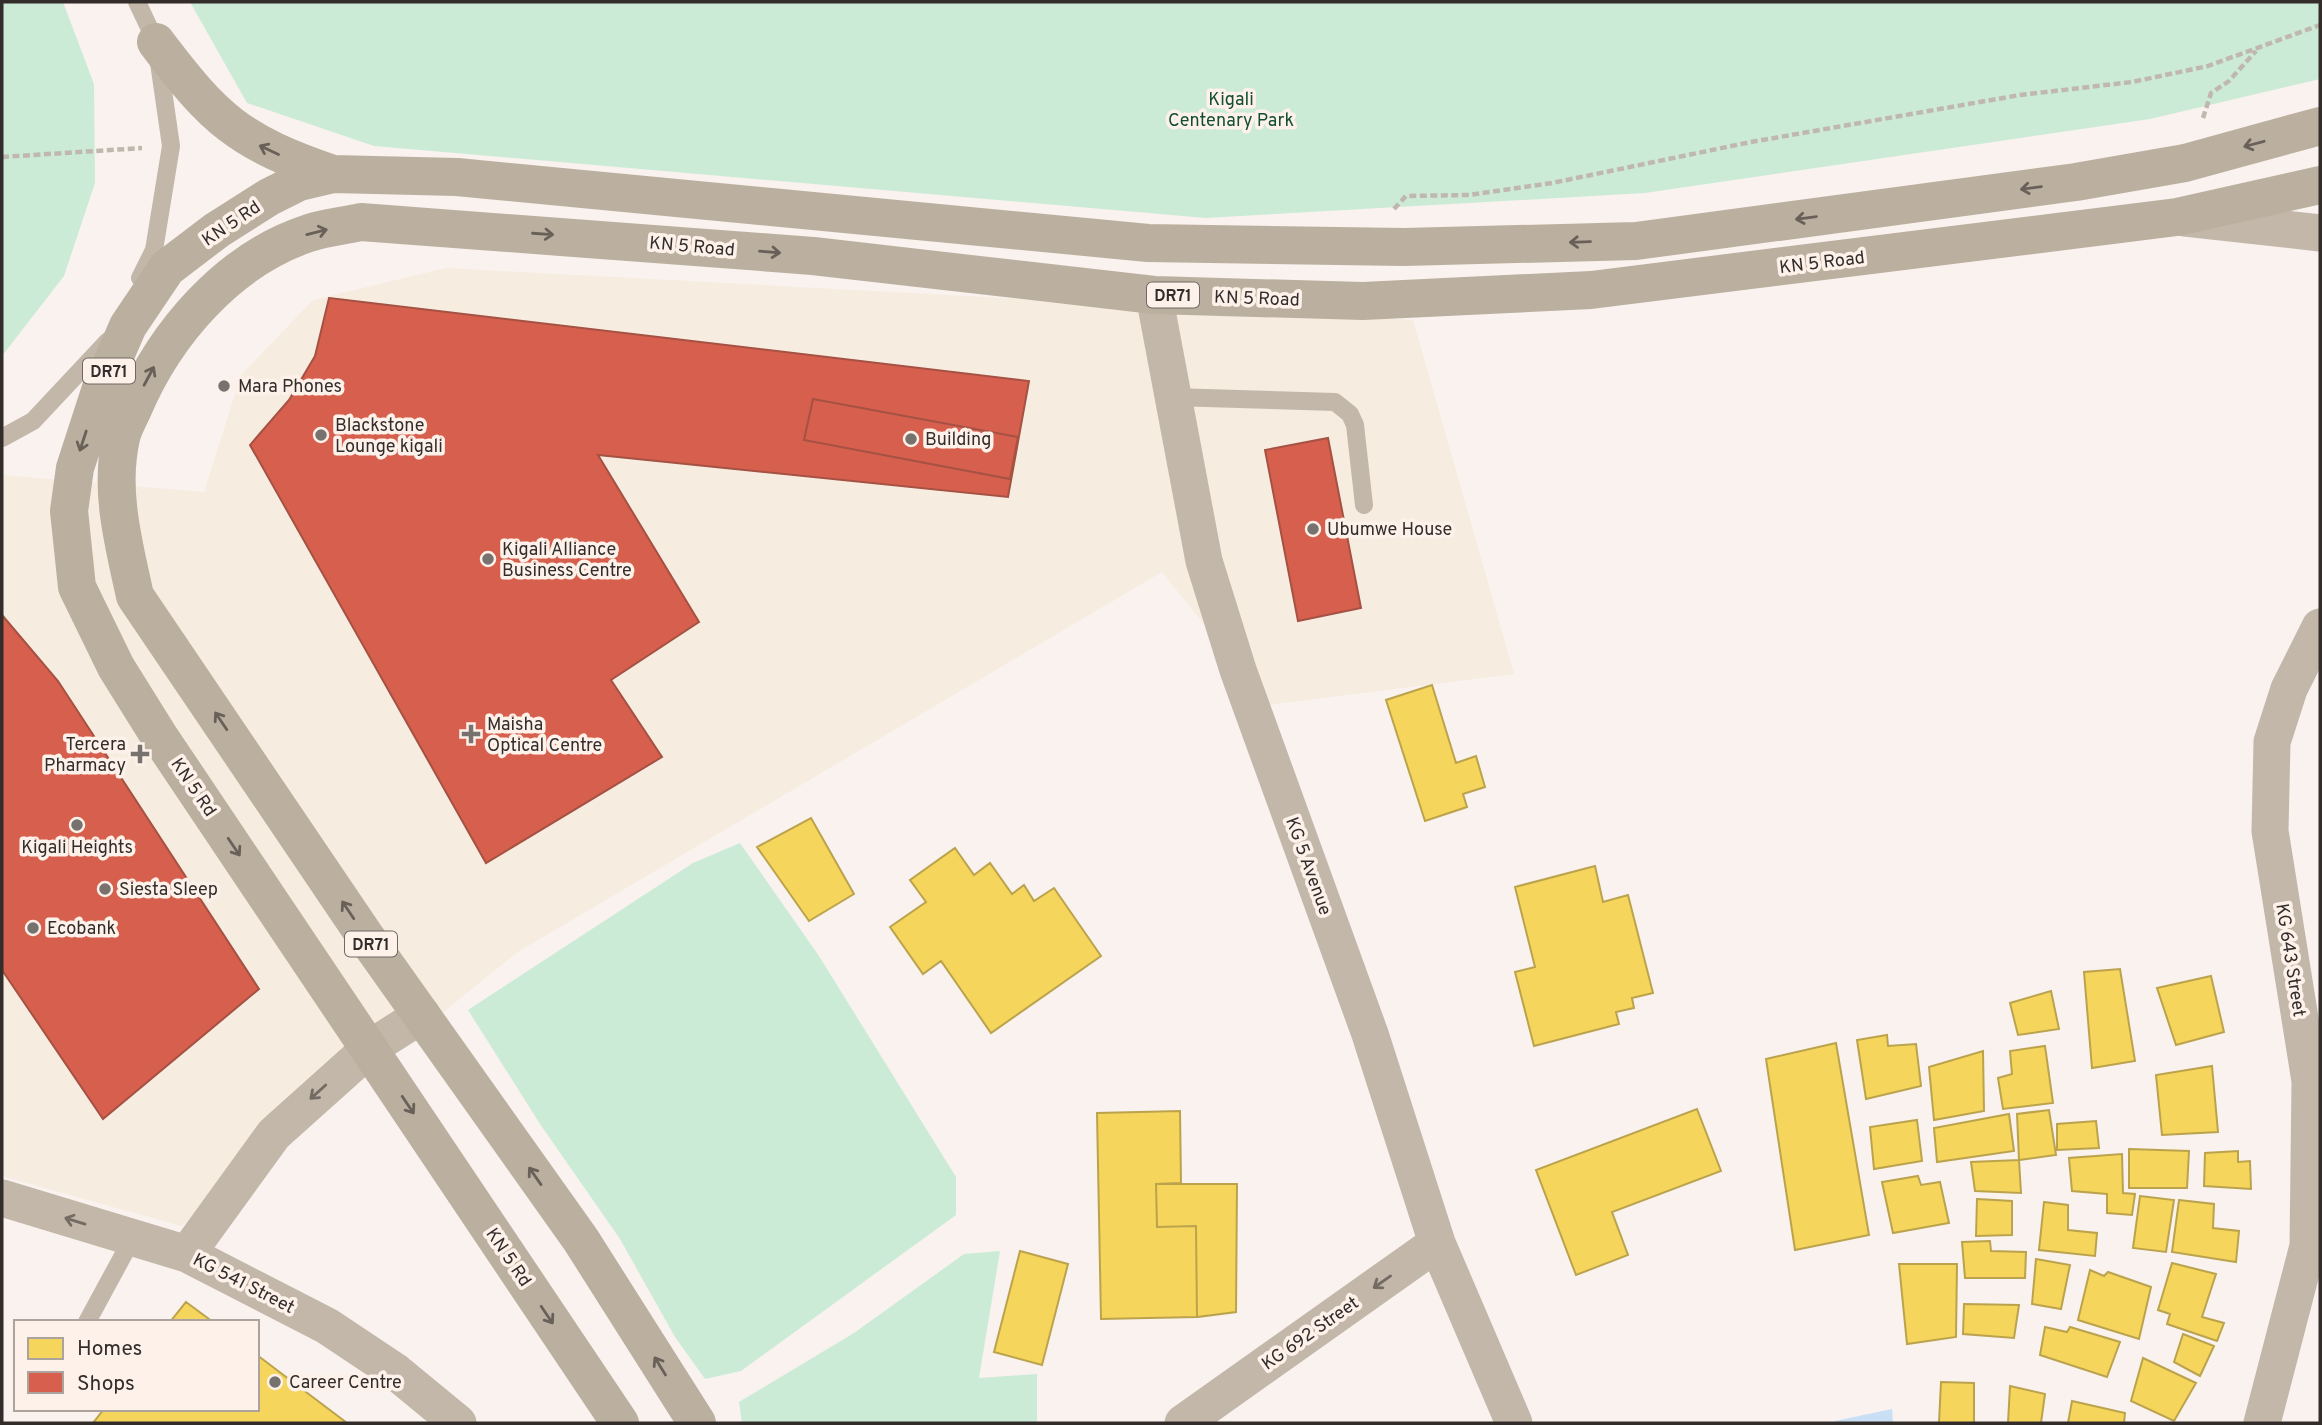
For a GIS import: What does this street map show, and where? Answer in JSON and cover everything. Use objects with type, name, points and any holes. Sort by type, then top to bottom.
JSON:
[{"type":"main road","points":[[156,41],[192,89],[220,119],[257,144],[333,174]]},
{"type":"main road","name":"DR71","points":[[333,174],[457,177],[604,189],[1148,243],[1358,247],[1636,241],[2090,180],[2185,163],[2320,126]]},
{"type":"main road","name":"KN 5 Rd","points":[[333,174],[299,182],[269,197],[217,230],[167,268],[128,326],[101,388],[75,468],[69,511],[77,587],[116,667],[620,1423]]},
{"type":"main road","name":"KN 5 Road","points":[[422,1015],[135,596],[121,533],[117,495],[121,438],[149,373],[191,314],[248,264],[310,232],[361,222],[813,256],[1154,295],[1363,301],[1591,290],[2177,218],[2320,185]]},
{"type":"main road","name":"DR71","points":[[422,1015],[580,1240],[697,1423]]},
{"type":"street","points":[[2177,218],[2320,233]]},
{"type":"street","name":"KG 5 Avenue","points":[[1154,295],[1204,561],[1238,670],[1370,1034],[1437,1243],[1514,1423]]},
{"type":"street","name":"KG 643 Street","points":[[2262,1423],[2308,1246],[2310,1081],[2270,831],[2272,742],[2289,689],[2320,627]]},
{"type":"street","points":[[187,1254],[274,1134],[370,1048],[422,1015]]},
{"type":"street","name":"KG 541 Street","points":[[2,1198],[187,1254],[327,1326],[396,1372],[445,1409],[458,1423]]},
{"type":"street","name":"KG 692 Street","points":[[1183,1423],[1437,1243]]},
{"type":"lane","points":[[2,438],[33,421],[106,345],[154,250],[171,146],[156,41],[136,2]]},
{"type":"lane","points":[[1172,397],[1335,402],[1350,414],[1355,425],[1364,505]]},
{"type":"lane","points":[[88,1320],[132,1239]]},
{"type":"path","points":[[1358,247],[1406,196],[1469,195],[1552,183],[1751,142],[2020,94],[2132,82],[2208,66],[2320,24]]},
{"type":"path","points":[[2,157],[171,146]]},
{"type":"shaded area","points":[[446,268],[1413,320],[1514,674],[1269,705],[1162,572],[516,953],[181,1226],[2,1176],[2,475],[204,492],[241,375],[313,300]]},
{"type":"green space","points":[[2,2],[63,2],[94,84],[95,183],[64,276],[2,356]]},
{"type":"green space","name":"Kigali Centenary Park","points":[[190,2],[2320,2],[2320,79],[2150,119],[1645,193],[1206,218],[374,146],[247,103]]},
{"type":"green space","points":[[740,843],[819,956],[956,1177],[956,1215],[741,1371],[705,1379],[675,1337],[620,1239],[540,1124],[468,1010],[693,863]]},
{"type":"green space","points":[[1000,1251],[979,1378],[1037,1374],[1037,1423],[742,1423],[739,1402],[854,1333],[964,1254]]},
{"type":"water","points":[[1892,1409],[1893,1423],[1835,1421]]},
{"type":"building: Homes","points":[[1432,685],[1456,763],[1476,756],[1485,787],[1463,794],[1467,807],[1425,821],[1386,700]]},
{"type":"building: Homes","points":[[811,818],[854,894],[809,921],[757,847]]},
{"type":"building: Homes","points":[[955,848],[974,875],[990,863],[1012,894],[1024,885],[1034,901],[1054,888],[1101,956],[991,1033],[941,961],[923,974],[890,927],[926,902],[910,880]]},
{"type":"building: Homes","points":[[1595,866],[1603,902],[1628,895],[1653,993],[1632,998],[1634,1008],[1616,1012],[1619,1024],[1534,1046],[1515,972],[1535,967],[1515,887]]},
{"type":"building: Homes","points":[[2120,969],[2135,1061],[2092,1068],[2084,972]]},
{"type":"building: Homes","points":[[2211,976],[2224,1032],[2176,1045],[2157,988]]},
{"type":"building: Homes","points":[[2051,991],[2059,1029],[2018,1035],[2010,1003]]},
{"type":"building: Homes","points":[[1887,1035],[1888,1046],[1916,1044],[1921,1086],[1866,1099],[1857,1040]]},
{"type":"building: Homes","points":[[1836,1043],[1869,1235],[1795,1250],[1766,1059]]},
{"type":"building: Homes","points":[[2045,1046],[2053,1103],[2003,1109],[1998,1078],[2012,1074],[2010,1051]]},
{"type":"building: Homes","points":[[1983,1051],[1984,1111],[1934,1120],[1929,1067]]},
{"type":"building: Homes","points":[[2212,1066],[2218,1132],[2162,1135],[2156,1075]]},
{"type":"building: Homes","points":[[1697,1109],[1721,1171],[1612,1212],[1628,1255],[1576,1275],[1536,1170]]},
{"type":"building: Homes","points":[[2049,1110],[2056,1155],[2019,1160],[2017,1114]]},
{"type":"building: Homes","points":[[1180,1111],[1181,1183],[1156,1184],[1157,1227],[1196,1226],[1197,1317],[1101,1319],[1097,1113]]},
{"type":"building: Homes","points":[[2009,1114],[2014,1151],[1937,1162],[1934,1128]]},
{"type":"building: Homes","points":[[1917,1120],[1922,1161],[1874,1169],[1870,1127]]},
{"type":"building: Homes","points":[[2096,1121],[2099,1148],[2057,1150],[2057,1124]]},
{"type":"building: Homes","points":[[2129,1149],[2189,1151],[2187,1188],[2129,1188]]},
{"type":"building: Homes","points":[[2238,1151],[2238,1162],[2250,1161],[2251,1189],[2204,1186],[2205,1153]]},
{"type":"building: Homes","points":[[2122,1154],[2123,1193],[2135,1194],[2132,1215],[2107,1213],[2107,1194],[2072,1191],[2069,1158]]},
{"type":"building: Homes","points":[[2019,1160],[2021,1193],[1975,1191],[1971,1162]]},
{"type":"building: Homes","points":[[1918,1176],[1921,1185],[1940,1182],[1949,1223],[1893,1233],[1882,1182]]},
{"type":"building: Homes","points":[[1156,1184],[1237,1184],[1236,1312],[1197,1317],[1196,1226],[1157,1227]]},
{"type":"building: Homes","points":[[2140,1196],[2174,1200],[2166,1252],[2133,1248]]},
{"type":"building: Homes","points":[[1977,1199],[2012,1201],[2012,1235],[1976,1236]]},
{"type":"building: Homes","points":[[2179,1200],[2214,1204],[2213,1228],[2239,1231],[2236,1262],[2172,1252]]},
{"type":"building: Homes","points":[[2044,1202],[2068,1205],[2068,1230],[2097,1233],[2095,1256],[2039,1250]]},
{"type":"building: Homes","points":[[1990,1241],[1991,1251],[2026,1252],[2025,1278],[1965,1278],[1962,1242]]},
{"type":"building: Homes","points":[[1020,1251],[1068,1264],[1042,1365],[994,1352]]},
{"type":"building: Homes","points":[[2036,1259],[2070,1265],[2061,1309],[2032,1304]]},
{"type":"building: Homes","points":[[2172,1263],[2216,1274],[2202,1317],[2224,1323],[2217,1341],[2167,1324],[2170,1314],[2158,1310]]},
{"type":"building: Homes","points":[[1899,1264],[1957,1264],[1956,1337],[1907,1344]]},
{"type":"building: Homes","points":[[2090,1270],[2104,1276],[2108,1272],[2151,1287],[2139,1339],[2078,1320]]},
{"type":"building: Homes","points":[[186,1302],[210,1320],[172,1320]]},
{"type":"building: Homes","points":[[1964,1304],[2019,1305],[2014,1338],[1963,1334]]},
{"type":"building: Homes","points":[[2045,1327],[2067,1332],[2070,1327],[2120,1342],[2107,1377],[2040,1355]]},
{"type":"building: Homes","points":[[2183,1334],[2214,1346],[2200,1376],[2174,1362]]},
{"type":"building: Homes","name":"Career Centre","points":[[259,1357],[347,1423],[93,1423],[102,1411],[259,1411]]},
{"type":"building: Homes","points":[[2143,1358],[2196,1383],[2174,1421],[2131,1401]]},
{"type":"building: Homes","points":[[1941,1382],[1974,1383],[1974,1423],[1939,1423]]},
{"type":"building: Homes","points":[[2010,1386],[2045,1394],[2041,1423],[2008,1423]]},
{"type":"building: Homes","points":[[2072,1401],[2125,1413],[2124,1423],[2068,1423]]},
{"type":"building: Shops","name":"Kigali Alliance Business Centre","points":[[329,298],[1029,381],[1008,497],[598,455],[699,622],[611,680],[662,757],[486,863],[250,445],[289,400],[315,356]]},
{"type":"building: Shops","name":"Building","points":[[813,399],[1018,437],[1010,479],[804,440]]},
{"type":"building: Shops","name":"Ubumwe House","points":[[1328,438],[1361,608],[1298,621],[1265,450]]},
{"type":"building: Shops","name":"Kigali Heights","points":[[2,615],[58,681],[259,989],[103,1119],[2,970]]},
{"type":"place","name":"Mara Phones","points":[[224,386]]},
{"type":"place","name":"Blackstone Lounge kigali","points":[[321,435]]},
{"type":"place","name":"Building","points":[[911,439]]},
{"type":"place","name":"Ubumwe House","points":[[1313,529]]},
{"type":"place","name":"Kigali Alliance Business Centre","points":[[488,559]]},
{"type":"place","name":"Maisha Optical Centre","points":[[471,734]]},
{"type":"place","name":"Tercera Pharmacy","points":[[140,754]]},
{"type":"place","name":"Kigali Heights","points":[[77,825]]},
{"type":"place","name":"Siesta Sleep","points":[[105,889]]},
{"type":"place","name":"Ecobank","points":[[33,928]]},
{"type":"place","name":"Career Centre","points":[[275,1382]]}]
